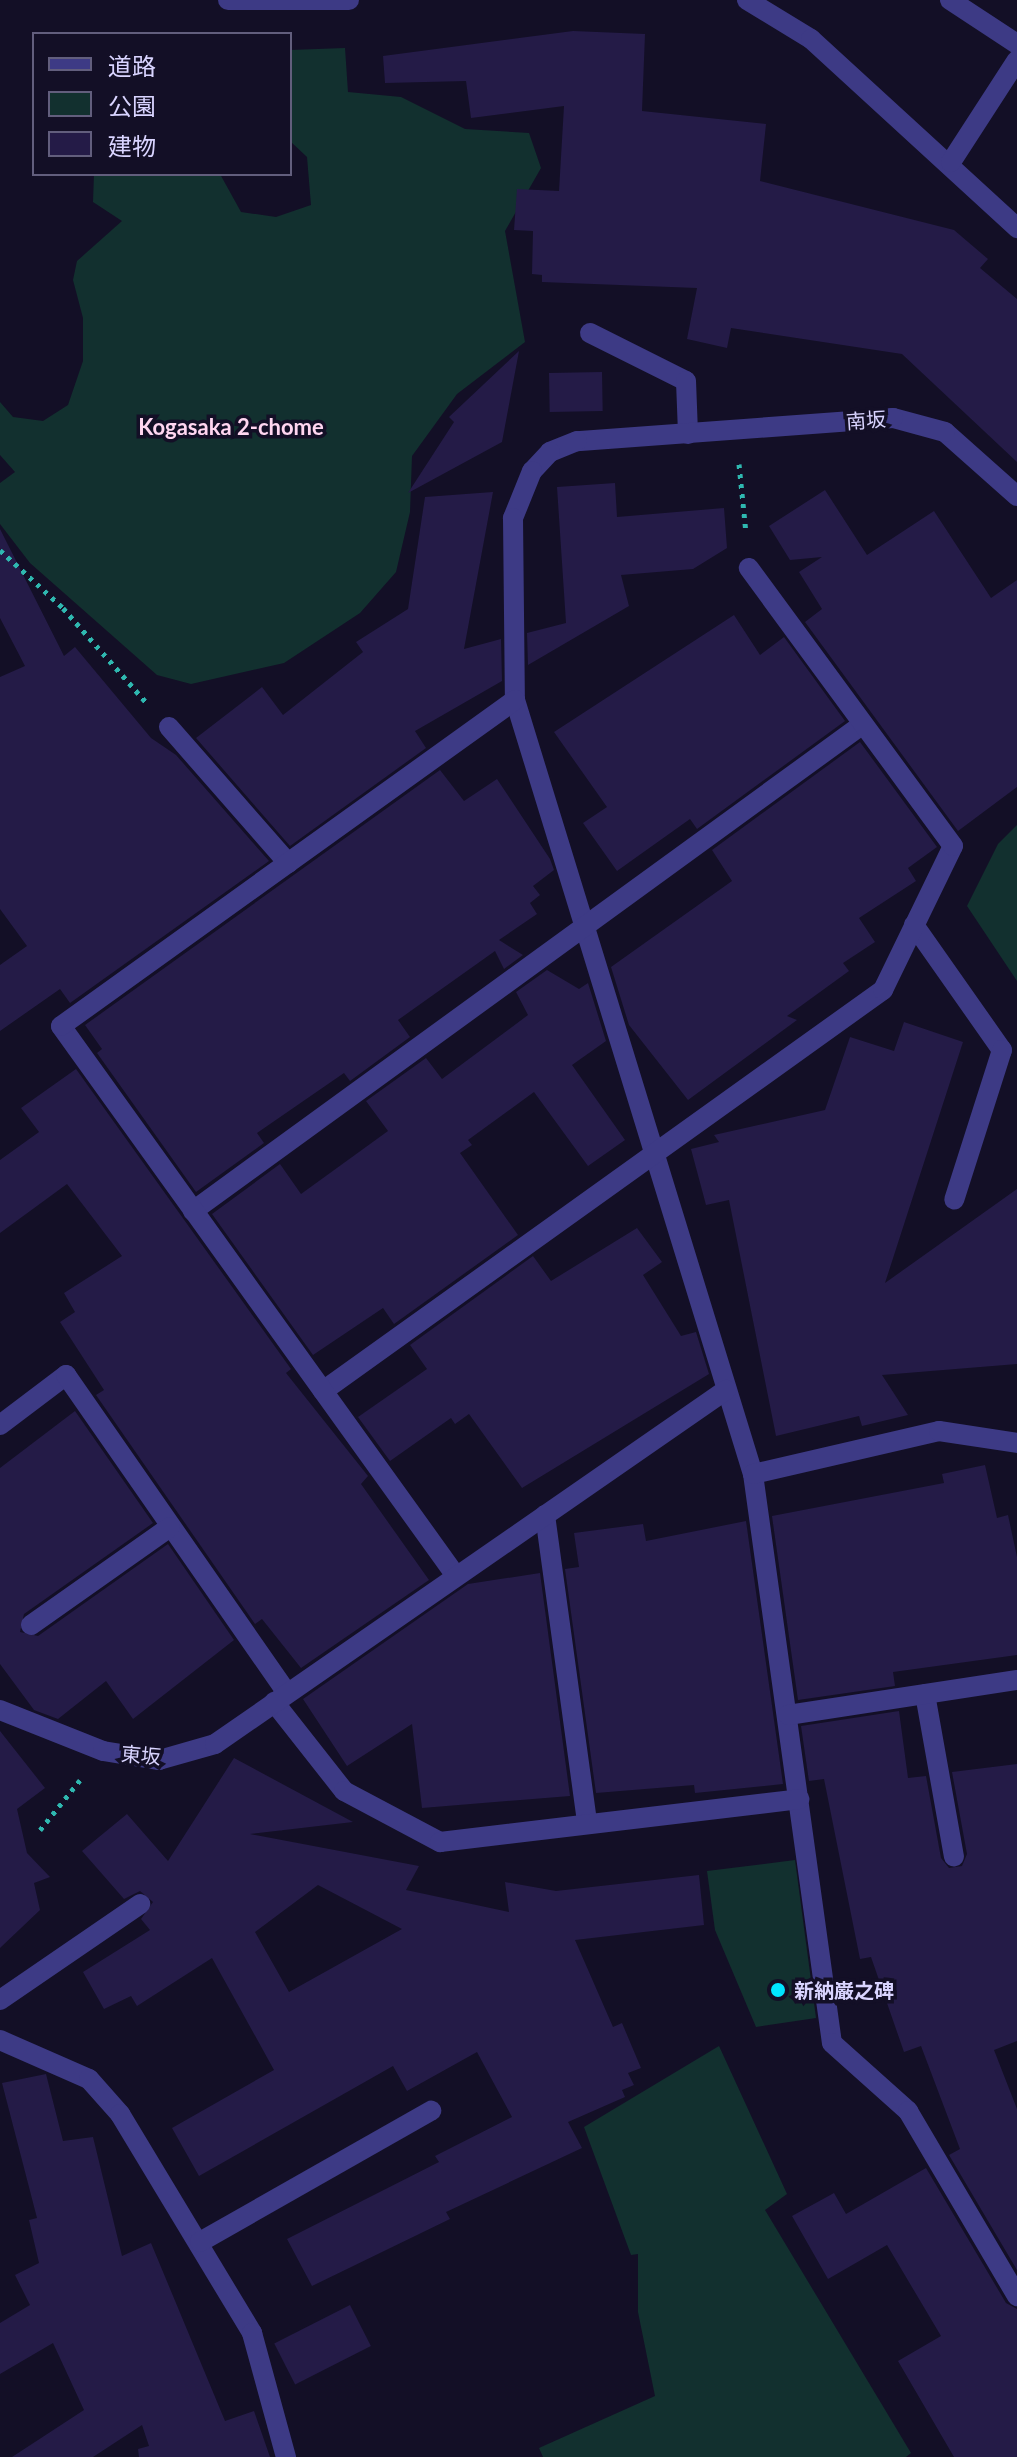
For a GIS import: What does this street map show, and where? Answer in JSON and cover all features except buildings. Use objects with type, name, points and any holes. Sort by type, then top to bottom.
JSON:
[{"type":"street","points":[[228,0],[349,0]]},
{"type":"street","points":[[747,0],[811,39],[951,162],[1017,228]]},
{"type":"street","points":[[950,0],[1017,44]]},
{"type":"street","points":[[951,162],[1017,60]]},
{"type":"street","points":[[590,333],[686,381],[688,434]]},
{"type":"street","name":"南坂","points":[[1017,496],[945,432],[893,418],[577,441],[550,452],[532,471],[513,518],[515,700],[753,1474],[832,2043],[908,2111],[1017,2296]]},
{"type":"street","points":[[323,1391],[655,1149],[883,990],[953,846],[749,568]]},
{"type":"street","points":[[456,1576],[61,1026],[515,700]]},
{"type":"street","points":[[193,1211],[863,724]]},
{"type":"street","points":[[169,727],[288,863]]},
{"type":"street","points":[[914,925],[1002,1050],[954,1200]]},
{"type":"street","points":[[0,1425],[66,1375],[344,1791],[440,1842],[799,1799]]},
{"type":"street","name":"東坂","points":[[0,1710],[103,1751],[159,1760],[215,1744],[726,1390]]},
{"type":"street","points":[[753,1474],[939,1431],[1017,1443]]},
{"type":"street","points":[[545,1515],[587,1823]]},
{"type":"street","points":[[31,1625],[170,1527]]},
{"type":"street","points":[[788,1715],[1017,1680]]},
{"type":"street","points":[[925,1694],[954,1856]]},
{"type":"street","points":[[0,2000],[140,1904]]},
{"type":"street","points":[[0,2040],[89,2079],[152,2160],[252,2333],[286,2457]]},
{"type":"street","points":[[200,2242],[431,2111]]},
{"type":"path","points":[[737,431],[749,568]]},
{"type":"path","points":[[0,550],[63,608],[169,727]]},
{"type":"path","points":[[40,1830],[103,1751]]},
{"type":"green space","points":[[345,48],[348,92],[401,97],[465,129],[529,133],[541,168],[505,231],[525,342],[457,394],[412,456],[410,512],[396,572],[360,613],[284,663],[191,684],[157,675],[30,563],[0,524],[0,483],[15,472],[0,455],[0,402],[13,417],[43,421],[68,405],[83,361],[83,318],[73,280],[77,261],[122,221],[93,202],[94,176],[221,176],[241,212],[276,217],[311,205],[307,157],[292,143],[292,50]]},
{"type":"green space","points":[[1017,825],[1017,981],[967,906],[998,844]]},
{"type":"green space","points":[[795,1860],[816,2018],[756,2027],[715,1930],[707,1871]]},
{"type":"green space","points":[[719,2046],[787,2194],[765,2210],[911,2453],[906,2457],[543,2457],[539,2448],[655,2396],[638,2312],[638,2254],[631,2255],[584,2127]]},
{"type":"place","name":"新納巌之碑","points":[[778,1990]]},
{"type":"district","name":"Kogasaka 2-chome","points":[[231,427]]}]
